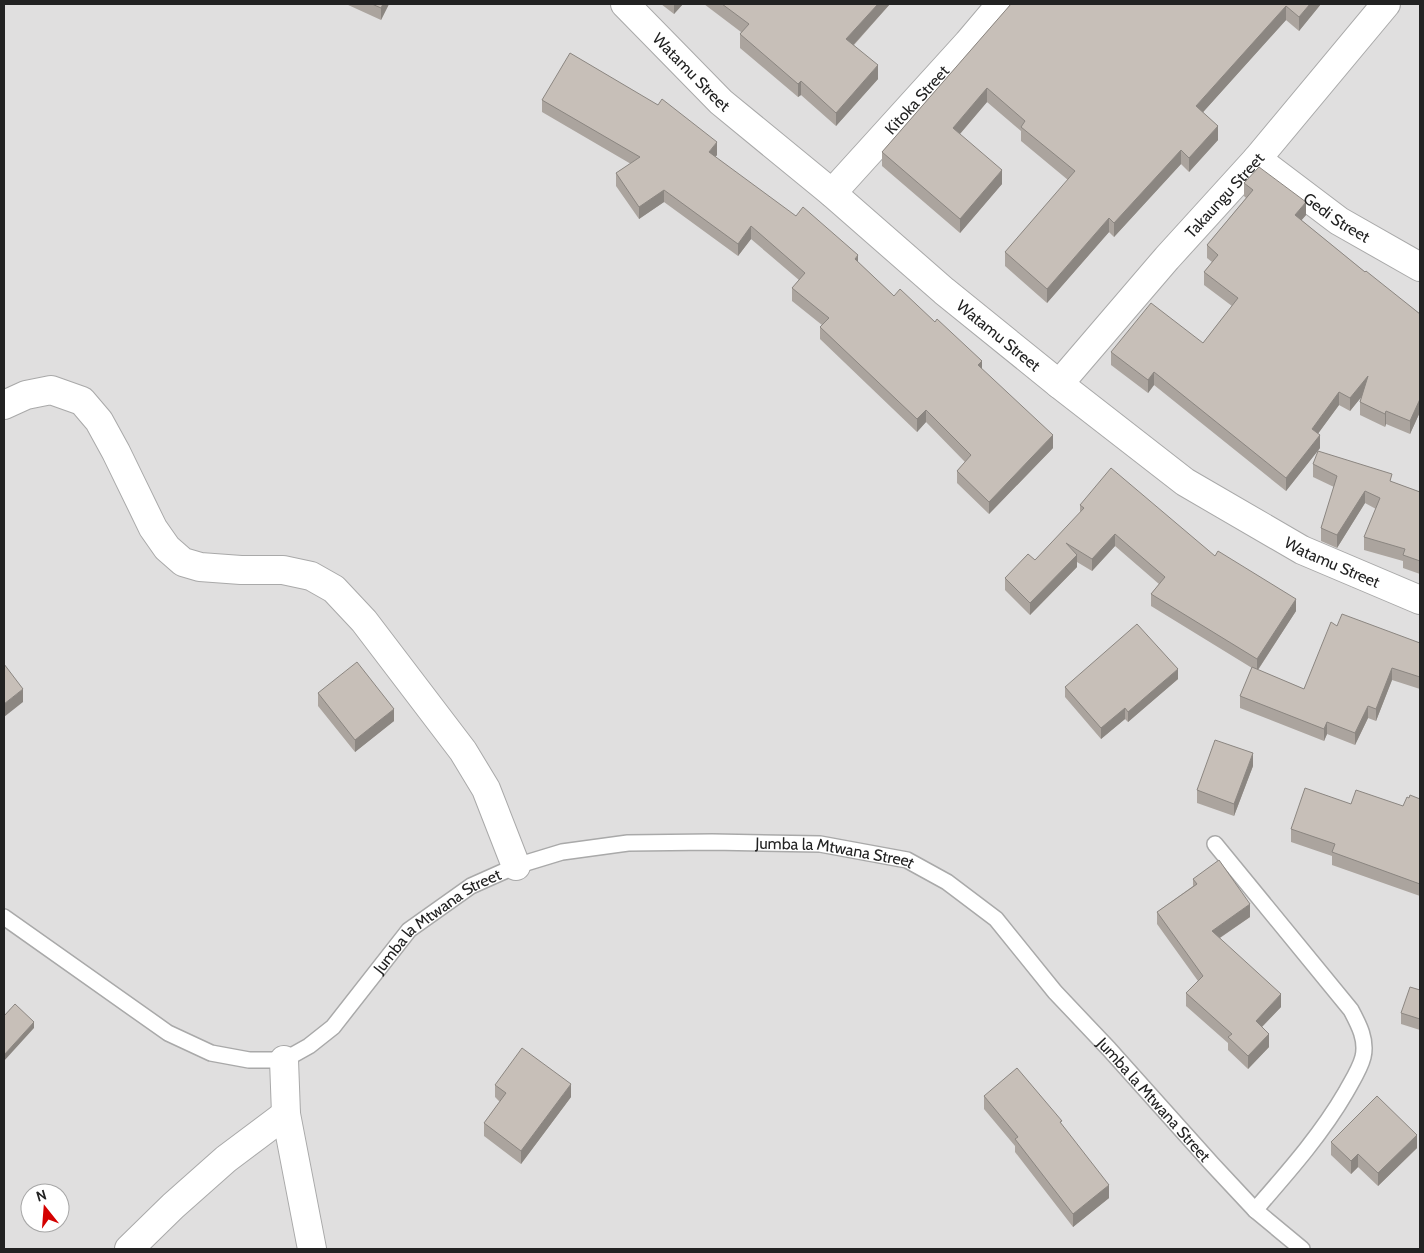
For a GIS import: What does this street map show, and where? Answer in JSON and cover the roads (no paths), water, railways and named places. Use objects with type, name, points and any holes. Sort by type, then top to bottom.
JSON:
[{"type":"street","name":"Watamu Street","points":[[625,4],[721,102],[832,193],[944,291],[1185,482],[1302,550],[1420,600]]},
{"type":"street","name":"Kitoka Street","points":[[832,193],[1001,4]]},
{"type":"street","name":"Takaungu Street","points":[[1059,384],[1167,258],[1257,160],[1386,4]]},
{"type":"street","name":"Gedi Street","points":[[1257,160],[1339,221],[1420,267]]},
{"type":"street","points":[[4,405],[26,395],[52,390],[82,400],[99,421],[153,528],[167,548],[183,562],[200,567],[241,570],[283,570],[311,576],[334,589],[375,635],[464,750],[486,789],[516,866]]},
{"type":"street","points":[[284,1060],[286,1114],[312,1249]]},
{"type":"street","points":[[129,1249],[173,1206],[226,1159],[286,1114]]},
{"type":"lane","name":"Jumba la Mtwana Street","points":[[284,1060],[308,1046],[333,1027],[408,930],[471,886],[516,866],[562,852],[628,843],[820,844],[906,860],[947,882],[996,919],[1055,992],[1212,1164],[1255,1210],[1302,1249]]},
{"type":"lane","points":[[1214,844],[1351,1010],[1361,1028],[1364,1043],[1363,1057],[1356,1075],[1336,1110],[1302,1156],[1255,1210]]},
{"type":"lane","points":[[4,918],[168,1033],[211,1053],[249,1060],[284,1060]]}]
